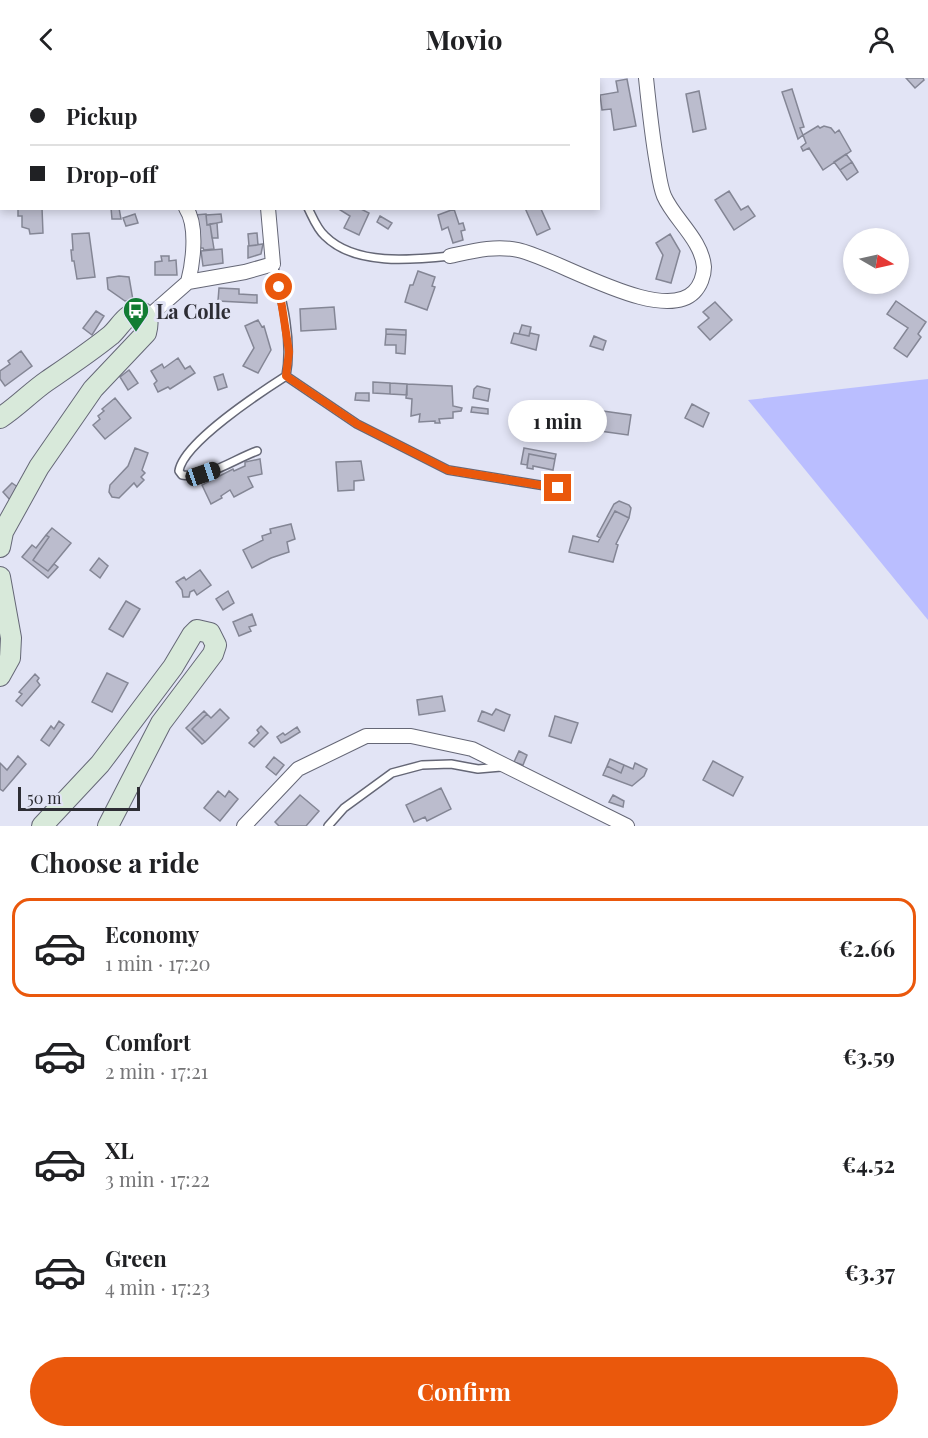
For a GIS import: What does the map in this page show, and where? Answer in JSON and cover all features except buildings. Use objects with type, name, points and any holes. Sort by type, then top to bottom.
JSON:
[{"type":"street","points":[[450,256],[493,248],[519,250],[594,281],[654,300],[671,303],[681,301],[691,295],[698,288],[704,268],[694,243],[663,193],[652,132],[646,78]]},
{"type":"street","points":[[187,210],[190,214],[194,250],[188,282]]},
{"type":"street","points":[[147,318],[188,282],[245,272],[273,264],[268,210]]},
{"type":"street","points":[[0,418],[18,406],[45,382],[99,344],[115,331],[129,314],[142,313],[147,318],[146,333],[93,389],[39,467],[3,532],[0,547]]},
{"type":"street","points":[[0,577],[11,639],[10,658],[0,676]]},
{"type":"street","points":[[42,826],[100,764],[173,667],[192,634],[197,630],[206,631],[214,638],[216,645],[213,654],[161,723],[108,826]]},
{"type":"street","points":[[244,826],[298,769],[366,736],[411,736],[472,749],[627,826]]},
{"type":"lane","points":[[309,210],[327,238],[350,252],[367,256],[429,258],[450,256]]},
{"type":"lane","points":[[257,451],[203,474],[189,476],[182,475],[179,471],[184,456],[215,428],[242,405],[286,376],[289,352],[273,264]]},
{"type":"lane","points":[[286,376],[357,424],[448,470],[558,488]]},
{"type":"lane","points":[[328,826],[344,808],[392,773],[422,765],[451,764],[478,769],[507,766]]},
{"type":"shaded area","points":[[928,379],[928,620],[748,400]]},
{"type":"place","name":"La Colle","points":[[136,333]]},
{"type":"route","points":[[279,287],[289,352],[286,376],[357,424],[448,470],[558,488]]}]
